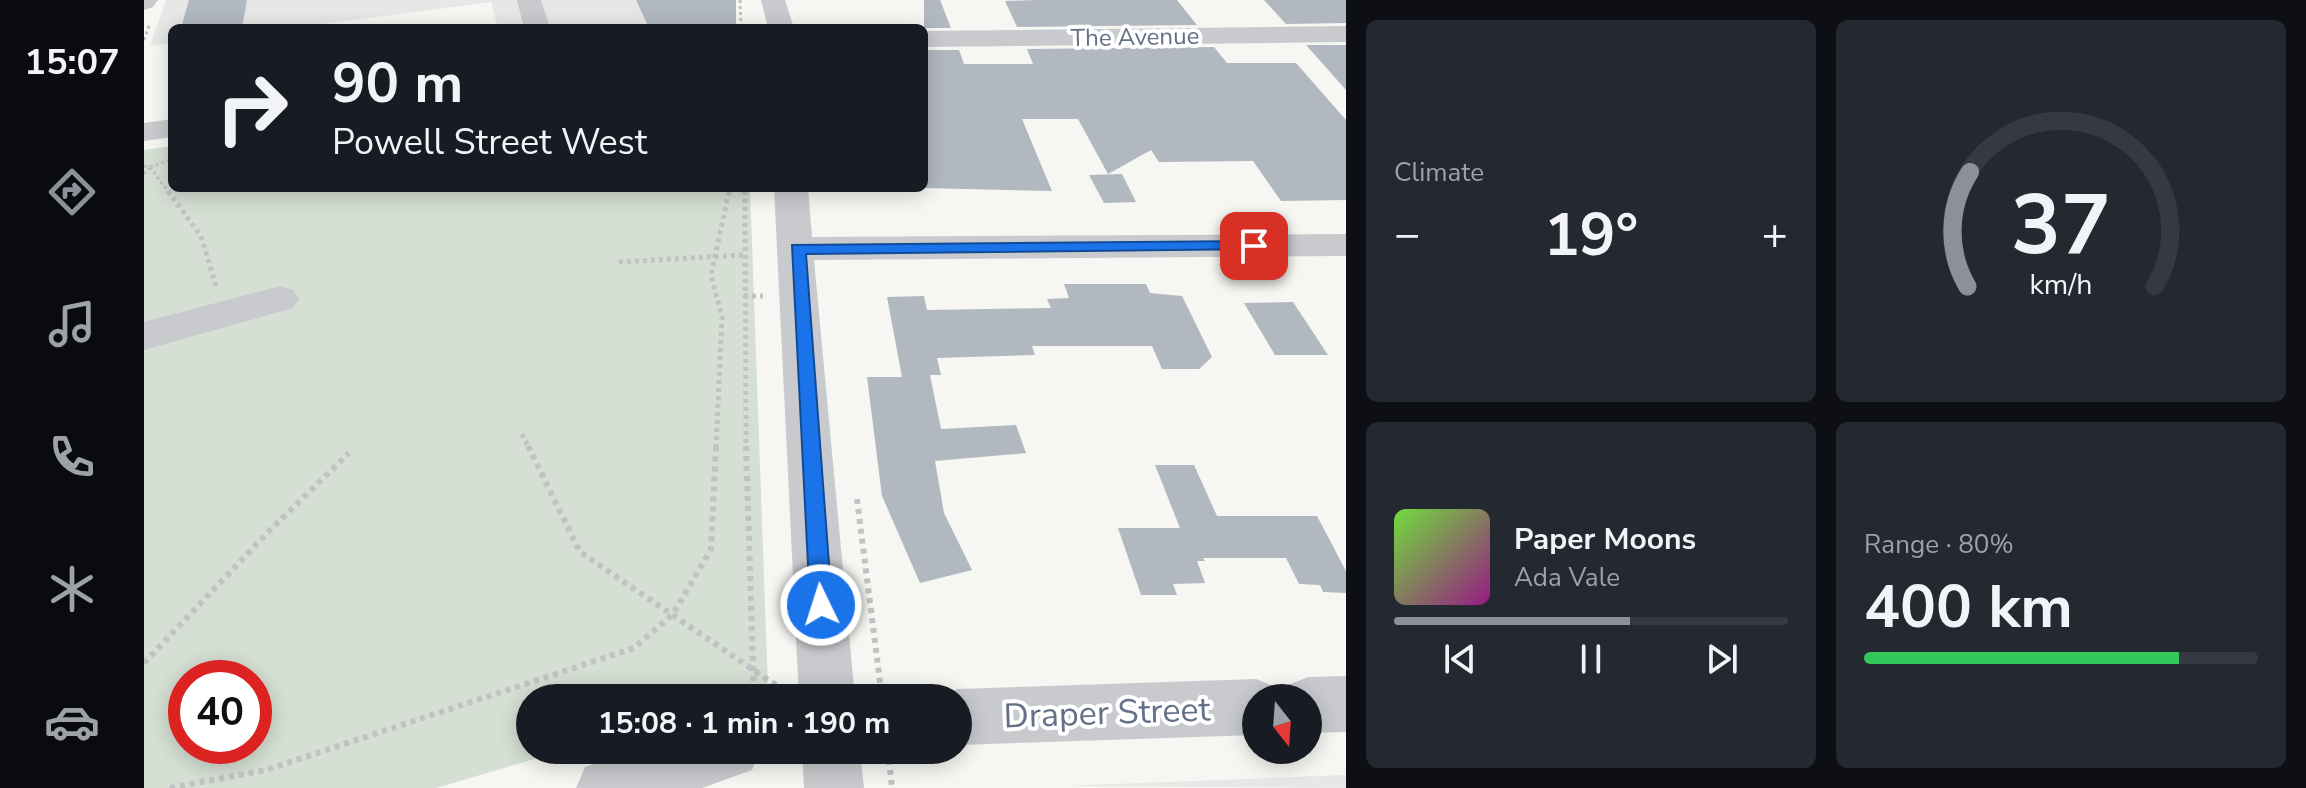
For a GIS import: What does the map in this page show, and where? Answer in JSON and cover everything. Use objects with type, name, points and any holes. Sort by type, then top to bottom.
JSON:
[{"type":"street","points":[[529,0],[536,24]]},
{"type":"street","points":[[764,24],[766,0]]},
{"type":"street","points":[[773,0],[780,24]]},
{"type":"street","name":"The Avenue","points":[[928,39],[1346,34]]},
{"type":"street","points":[[144,132],[168,129]]},
{"type":"street","points":[[791,192],[798,249],[826,684]]},
{"type":"street","points":[[798,249],[1346,245]]},
{"type":"street","points":[[144,336],[280,299]]},
{"type":"street","points":[[1322,705],[1346,704]]},
{"type":"street","name":"Draper Street","points":[[972,717],[1242,707]]},
{"type":"street","points":[[606,788],[686,764]]},
{"type":"street","points":[[832,764],[834,788]]},
{"type":"path","points":[[740,0],[741,24]]},
{"type":"path","points":[[144,174],[148,167],[168,160]]},
{"type":"path","points":[[148,167],[179,208],[198,227],[213,258],[219,315]]},
{"type":"path","points":[[170,788],[266,770],[634,648],[673,614],[711,549],[722,317],[711,275],[729,192]]},
{"type":"path","points":[[745,192],[753,684]]},
{"type":"path","points":[[619,262],[714,254],[744,255]]},
{"type":"path","points":[[522,434],[580,552],[774,684]]},
{"type":"path","points":[[144,663],[219,588],[293,503],[349,453]]},
{"type":"path","points":[[889,764],[892,788]]},
{"type":"shaded area","points":[[166,0],[733,0],[732,24],[497,24],[491,2],[323,24],[168,24],[168,44],[150,46]]},
{"type":"shaded area","points":[[168,147],[168,192],[750,192],[768,684],[516,684],[517,764],[436,788],[144,788],[144,150]]},
{"type":"shaded area","points":[[1346,775],[1346,788],[1063,786]]},
{"type":"building","points":[[189,0],[247,0],[243,24],[182,24]]},
{"type":"building","points":[[636,0],[736,0],[736,24],[647,24]]},
{"type":"building","points":[[924,0],[940,0],[951,28],[928,28],[928,24],[924,24]]},
{"type":"building","points":[[1177,0],[1197,25],[1017,27],[1005,1]]},
{"type":"building","points":[[1264,0],[1346,0],[1346,23],[1286,24]]},
{"type":"building","points":[[1306,45],[1346,45],[1346,90]]},
{"type":"building","points":[[1214,47],[1227,63],[1296,63],[1346,120],[1346,200],[1281,201],[1253,161],[1159,162],[1151,150],[1108,174],[1078,119],[1022,119],[1052,191],[928,188],[928,50],[959,50],[964,64],[1033,64],[1027,49]]},
{"type":"building","points":[[1122,174],[1136,202],[1104,203],[1089,175]]},
{"type":"building","points":[[1064,284],[1146,284],[1150,293],[1182,296],[1212,357],[1199,369],[1162,369],[1152,346],[1032,346],[1035,355],[937,358],[941,375],[930,375],[941,429],[1016,425],[1026,453],[935,461],[944,513],[972,570],[920,583],[882,496],[867,377],[902,377],[887,297],[924,296],[927,310],[1051,308],[1047,299],[1069,298]]},
{"type":"building","points":[[1293,302],[1328,355],[1275,355],[1244,303]]},
{"type":"building","points":[[1155,465],[1194,465],[1217,516],[1317,516],[1346,571],[1346,593],[1323,592],[1320,585],[1299,584],[1286,558],[1203,558],[1205,561],[1197,561],[1205,583],[1173,584],[1177,595],[1141,595],[1118,528],[1180,528]]},
{"type":"route","points":[[821,605],[798,249],[1254,246]]}]
